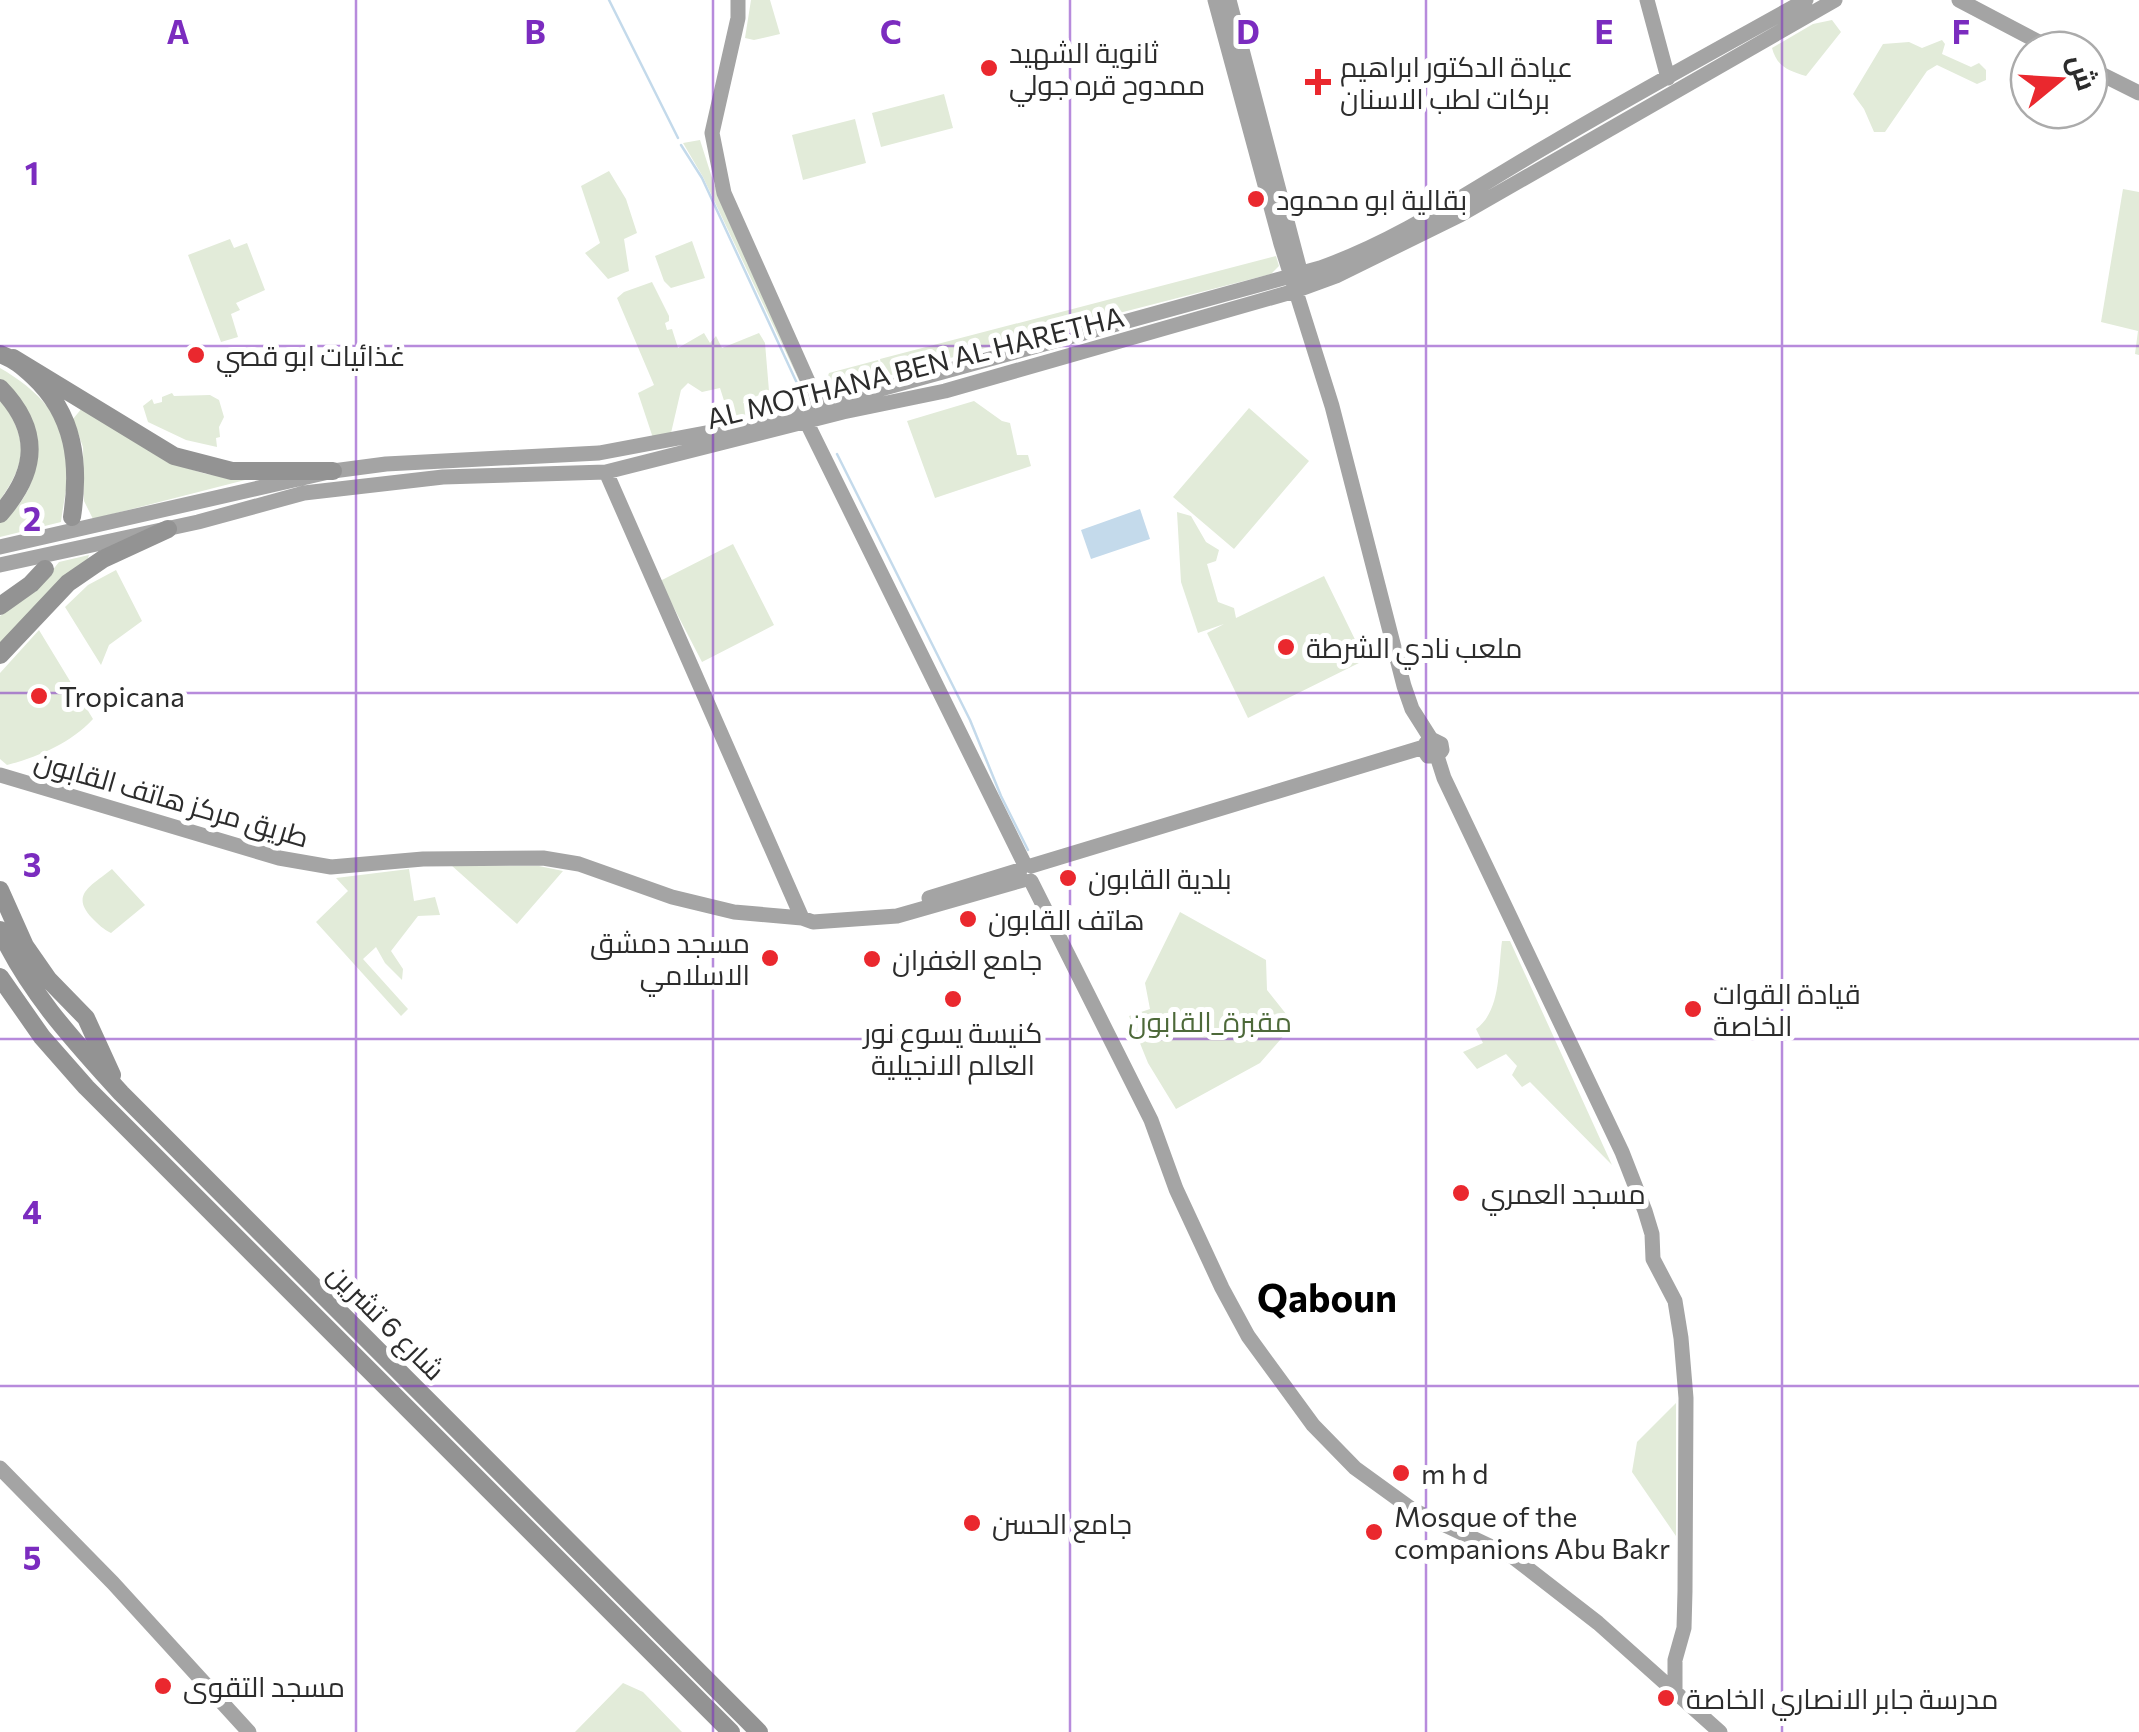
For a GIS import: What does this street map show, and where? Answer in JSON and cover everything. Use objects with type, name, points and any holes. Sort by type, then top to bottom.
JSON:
[{"type":"highway","points":[[7,356],[174,456],[232,471],[333,471]]},
{"type":"highway","points":[[7,356],[40,383],[67,420],[77,483],[72,517]]},
{"type":"highway","points":[[0,388],[24,422],[30,461],[16,494],[0,514]]},
{"type":"highway","points":[[0,655],[68,583],[102,559],[168,528]]},
{"type":"highway","points":[[0,606],[45,569]]},
{"type":"highway","points":[[0,890],[25,946],[48,980],[86,1018],[121,1093]]},
{"type":"highway","name":"شارع 6 تشرين","points":[[0,930],[14,962],[58,1024],[121,1093],[759,1732]]},
{"type":"highway","name":"شارع 6 تشرين","points":[[0,977],[42,1037],[86,1087],[732,1732]]},
{"type":"main road","points":[[738,0],[738,18],[712,132],[724,193],[818,406]]},
{"type":"main road","points":[[1214,0],[1298,282],[1412,710],[1622,1152],[1652,1234],[1653,1259],[1675,1301],[1686,1398],[1684,1628],[1675,1660],[1675,1693]]},
{"type":"main road","points":[[1229,0],[1298,282]]},
{"type":"main road","points":[[1647,0],[1668,78]]},
{"type":"main road","name":"AL MOTHANA BEN AL HARETHA","points":[[0,547],[333,471],[386,464],[599,453],[716,431],[1298,282],[1402,232],[1806,0]]},
{"type":"main road","name":"AL MOTHANA BEN AL HARETHA","points":[[0,565],[304,493],[388,482],[606,472],[806,421],[946,391],[1298,282],[1460,215],[1835,0]]},
{"type":"main road","points":[[1959,0],[2016,30]]},
{"type":"main road","points":[[2109,78],[2139,93]]},
{"type":"main road","points":[[1286,221],[1305,252],[1315,258],[1324,261],[1352,257]]},
{"type":"main road","points":[[806,421],[1151,1120],[1176,1189],[1248,1336],[1313,1425],[1356,1468],[1414,1510],[1513,1557],[1598,1624],[1720,1732]]},
{"type":"main road","points":[[606,472],[802,918]]},
{"type":"main road","name":"طريق مركز هاتف القابون","points":[[0,775],[295,861],[332,867],[422,859],[543,858],[579,864],[672,896],[734,912],[802,918],[897,906],[1028,873],[1429,749]]},
{"type":"main road","points":[[0,1468],[114,1583],[249,1732]]},
{"type":"green space","points":[[751,0],[770,0],[780,34],[754,40],[745,38]]},
{"type":"green space","points":[[1832,20],[1841,32],[1806,76],[1780,64],[1772,48],[1813,24]]},
{"type":"green space","points":[[1942,40],[1942,54],[1971,67],[1979,63],[1986,70],[1986,80],[1977,84],[1937,65],[1927,71],[1885,132],[1874,132],[1853,94],[1883,44],[1909,42],[1922,48]]},
{"type":"green space","points":[[944,94],[953,128],[881,147],[872,113]]},
{"type":"green space","points":[[855,119],[866,163],[803,180],[792,135]]},
{"type":"green space","points":[[700,140],[714,184],[805,393],[703,177],[683,143]]},
{"type":"green space","points":[[609,171],[626,199],[637,233],[624,239],[629,271],[608,279],[585,253],[600,243],[581,186]]},
{"type":"green space","points":[[2123,189],[2139,192],[2139,355],[2135,354],[2138,331],[2101,322]]},
{"type":"green space","points":[[230,239],[234,248],[247,243],[265,290],[236,303],[240,310],[231,314],[238,337],[221,342],[188,255]]},
{"type":"green space","points":[[692,241],[705,278],[671,288],[664,281],[655,256]]},
{"type":"green space","points":[[1276,256],[1279,266],[1271,274],[1006,342],[832,392],[826,381],[829,373],[878,360],[883,374],[880,359]]},
{"type":"green space","points":[[652,282],[669,316],[667,330],[672,329],[678,348],[704,333],[710,343],[716,336],[722,348],[759,333],[765,343],[769,391],[743,402],[753,417],[731,423],[720,388],[702,392],[688,383],[681,390],[671,433],[653,438],[638,393],[654,385],[617,298]]},
{"type":"green space","points":[[0,368],[48,408],[63,435],[69,466],[61,522],[0,537],[0,523],[27,491],[37,452],[28,413],[0,382]]},
{"type":"green space","points":[[172,393],[210,395],[219,400],[224,417],[220,437],[216,438],[217,447],[186,440],[148,422],[143,406],[152,399],[154,404],[162,402],[162,397]]},
{"type":"green space","points":[[0,398],[20,437],[21,449],[16,472],[0,500]]},
{"type":"green space","points":[[974,401],[1010,423],[1017,455],[1028,455],[1031,466],[935,498],[907,421]]},
{"type":"green space","points":[[82,408],[167,462],[206,474],[249,479],[93,519],[84,501],[83,447],[73,419]]},
{"type":"green space","points":[[1249,408],[1309,461],[1234,549],[1173,497]]},
{"type":"green space","name":"ملعب نادي الشرطة","points":[[1177,512],[1191,516],[1206,542],[1219,550],[1216,561],[1207,564],[1218,602],[1234,608],[1236,618],[1324,576],[1365,660],[1248,718],[1207,633],[1224,624],[1198,633],[1181,582]]},
{"type":"green space","points":[[733,544],[774,625],[702,662],[660,581]]},
{"type":"green space","points":[[89,555],[0,644],[0,616],[36,591],[59,562]]},
{"type":"green space","points":[[116,570],[142,621],[109,645],[101,665],[65,607],[88,585]]},
{"type":"green space","name":"Tropicana","points":[[39,630],[93,719],[53,748],[7,765],[0,759],[0,673]]},
{"type":"green space","points":[[451,865],[539,866],[563,871],[517,924]]},
{"type":"green space","points":[[112,869],[145,905],[111,933],[85,910],[83,896]]},
{"type":"green space","points":[[409,869],[414,901],[435,897],[440,915],[418,916],[391,951],[403,969],[402,980],[376,947],[363,959],[408,1009],[401,1016],[316,922],[348,891],[336,878]]},
{"type":"green space","name":"مقبرة_القابون","points":[[1180,912],[1266,960],[1267,990],[1294,1024],[1260,1063],[1176,1109],[1148,1063],[1129,1016],[1150,1009],[1145,983]]},
{"type":"green space","points":[[1502,941],[1510,941],[1612,1165],[1530,1082],[1522,1087],[1512,1075],[1517,1066],[1506,1054],[1477,1069],[1463,1052],[1483,1043],[1476,1029],[1494,1001]]},
{"type":"green space","points":[[1676,1403],[1676,1536],[1632,1472],[1637,1442]]},
{"type":"green space","points":[[623,1683],[643,1692],[682,1732],[575,1732]]},
{"type":"water","points":[[1140,509],[1150,539],[1091,559],[1081,530]]},
{"type":"waterway","points":[[609,0],[678,138]]},
{"type":"waterway","points":[[681,145],[702,178],[802,394]]},
{"type":"waterway","points":[[837,454],[970,720],[1028,850]]},
{"type":"place","name":"ثانوية الشهيد ممدوح قره جولي","points":[[989,68]]},
{"type":"place","name":"عيادة الدكتور ابراهيم بركات لطب الاسنان","points":[[1318,82]]},
{"type":"place","name":"بقالية ابو محمود","points":[[1256,199]]},
{"type":"place","name":"غذائيات ابو قصي","points":[[196,355]]},
{"type":"place","name":"ملعب نادي الشرطة","points":[[1286,647]]},
{"type":"place","name":"Tropicana","points":[[39,696]]},
{"type":"place","name":"بلدية القابون","points":[[1068,878]]},
{"type":"place","name":"هاتف القابون","points":[[968,919]]},
{"type":"place","name":"مسجد دمشق الاسلامي","points":[[770,958]]},
{"type":"place","name":"جامع الغفران","points":[[872,959]]},
{"type":"place","name":"كنيسة يسوع نور العالم الانجيلية","points":[[953,999]]},
{"type":"place","name":"قيادة القوات الخاصة","points":[[1693,1009]]},
{"type":"place","name":"مسجد العمري","points":[[1461,1193]]},
{"type":"place","name":"m h d","points":[[1401,1473]]},
{"type":"place","name":"جامع الحسن","points":[[972,1523]]},
{"type":"place","name":"Mosque of the companions Abu Bakr","points":[[1374,1532]]},
{"type":"place","name":"مسجد التقوى","points":[[163,1686]]},
{"type":"place","name":"مدرسة جابر الانصاري الخاصة","points":[[1666,1698]]},
{"type":"district","name":"Qaboun","points":[[1327,1296]]}]
